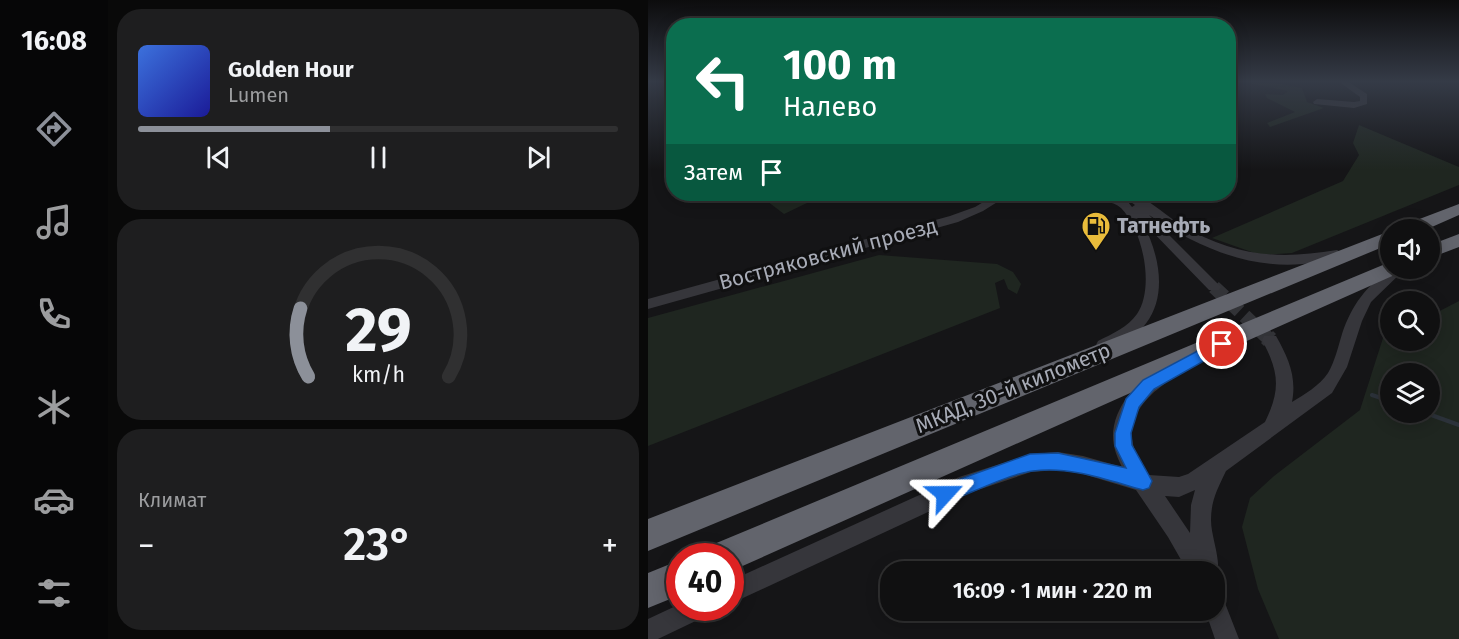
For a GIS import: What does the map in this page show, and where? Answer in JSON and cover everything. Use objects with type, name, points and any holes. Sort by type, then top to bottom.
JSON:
[{"type":"highway","points":[[1435,219],[1459,209]]},
{"type":"highway","points":[[1440,248],[1459,240]]},
{"type":"highway","name":"МКАД, 30-й километр","points":[[648,535],[1380,241]]},
{"type":"highway","name":"МКАД, 30-й километр","points":[[744,549],[1255,337],[1380,274]]},
{"type":"highway","points":[[648,591],[666,583]]},
{"type":"street","name":"Востряковский проезд","points":[[648,304],[954,219],[992,201]]},
{"type":"street","points":[[1037,378],[1131,329],[1148,309],[1153,286],[1150,262],[1143,234],[1126,201]]},
{"type":"street","points":[[1128,201],[1214,287]]},
{"type":"street","points":[[1131,201],[1172,225],[1231,253],[1259,261],[1311,261],[1380,240]]},
{"type":"street","points":[[744,587],[966,484],[1030,463],[1058,461],[1083,465],[1167,488],[1179,487],[1225,461],[1310,401],[1336,377],[1357,313],[1365,297],[1387,279]]},
{"type":"street","points":[[1194,561],[1123,446],[1126,417],[1139,393],[1166,374],[1255,337],[1283,366],[1285,398],[1282,411],[1274,423],[1260,436]]},
{"type":"street","points":[[1205,561],[1201,545],[1202,503],[1208,482],[1225,461]]},
{"type":"street","points":[[648,631],[670,621]]},
{"type":"shaded area","points":[[1293,111],[1316,111],[1270,127],[1267,123],[1295,112]]},
{"type":"shaded area","points":[[1359,125],[1459,167],[1459,185],[1292,253],[1260,255],[1212,238],[1343,181],[1359,155],[1353,143]]},
{"type":"shaded area","points":[[767,201],[804,201],[807,203],[784,214]]},
{"type":"shaded area","points":[[879,255],[997,264],[1013,272],[1021,284],[1017,294],[1008,289],[1004,279],[995,283],[1000,308],[648,446],[648,318]]},
{"type":"shaded area","points":[[1459,301],[1459,639],[1279,639],[1258,589],[1242,527],[1250,498],[1274,476],[1360,410],[1380,347],[1380,351],[1440,351],[1440,311]]},
{"type":"waterway","points":[[1372,395],[1380,398]]},
{"type":"waterway","points":[[1440,418],[1459,425]]},
{"type":"tunnel","points":[[1214,287],[1269,339]]},
{"type":"place","name":"Татнефть","points":[[1096,252]]},
{"type":"route","points":[[945,494],[1004,470],[1030,463],[1058,461],[1113,472],[1143,481],[1129,461],[1123,446],[1126,417],[1132,404],[1149,384],[1222,344]]}]
